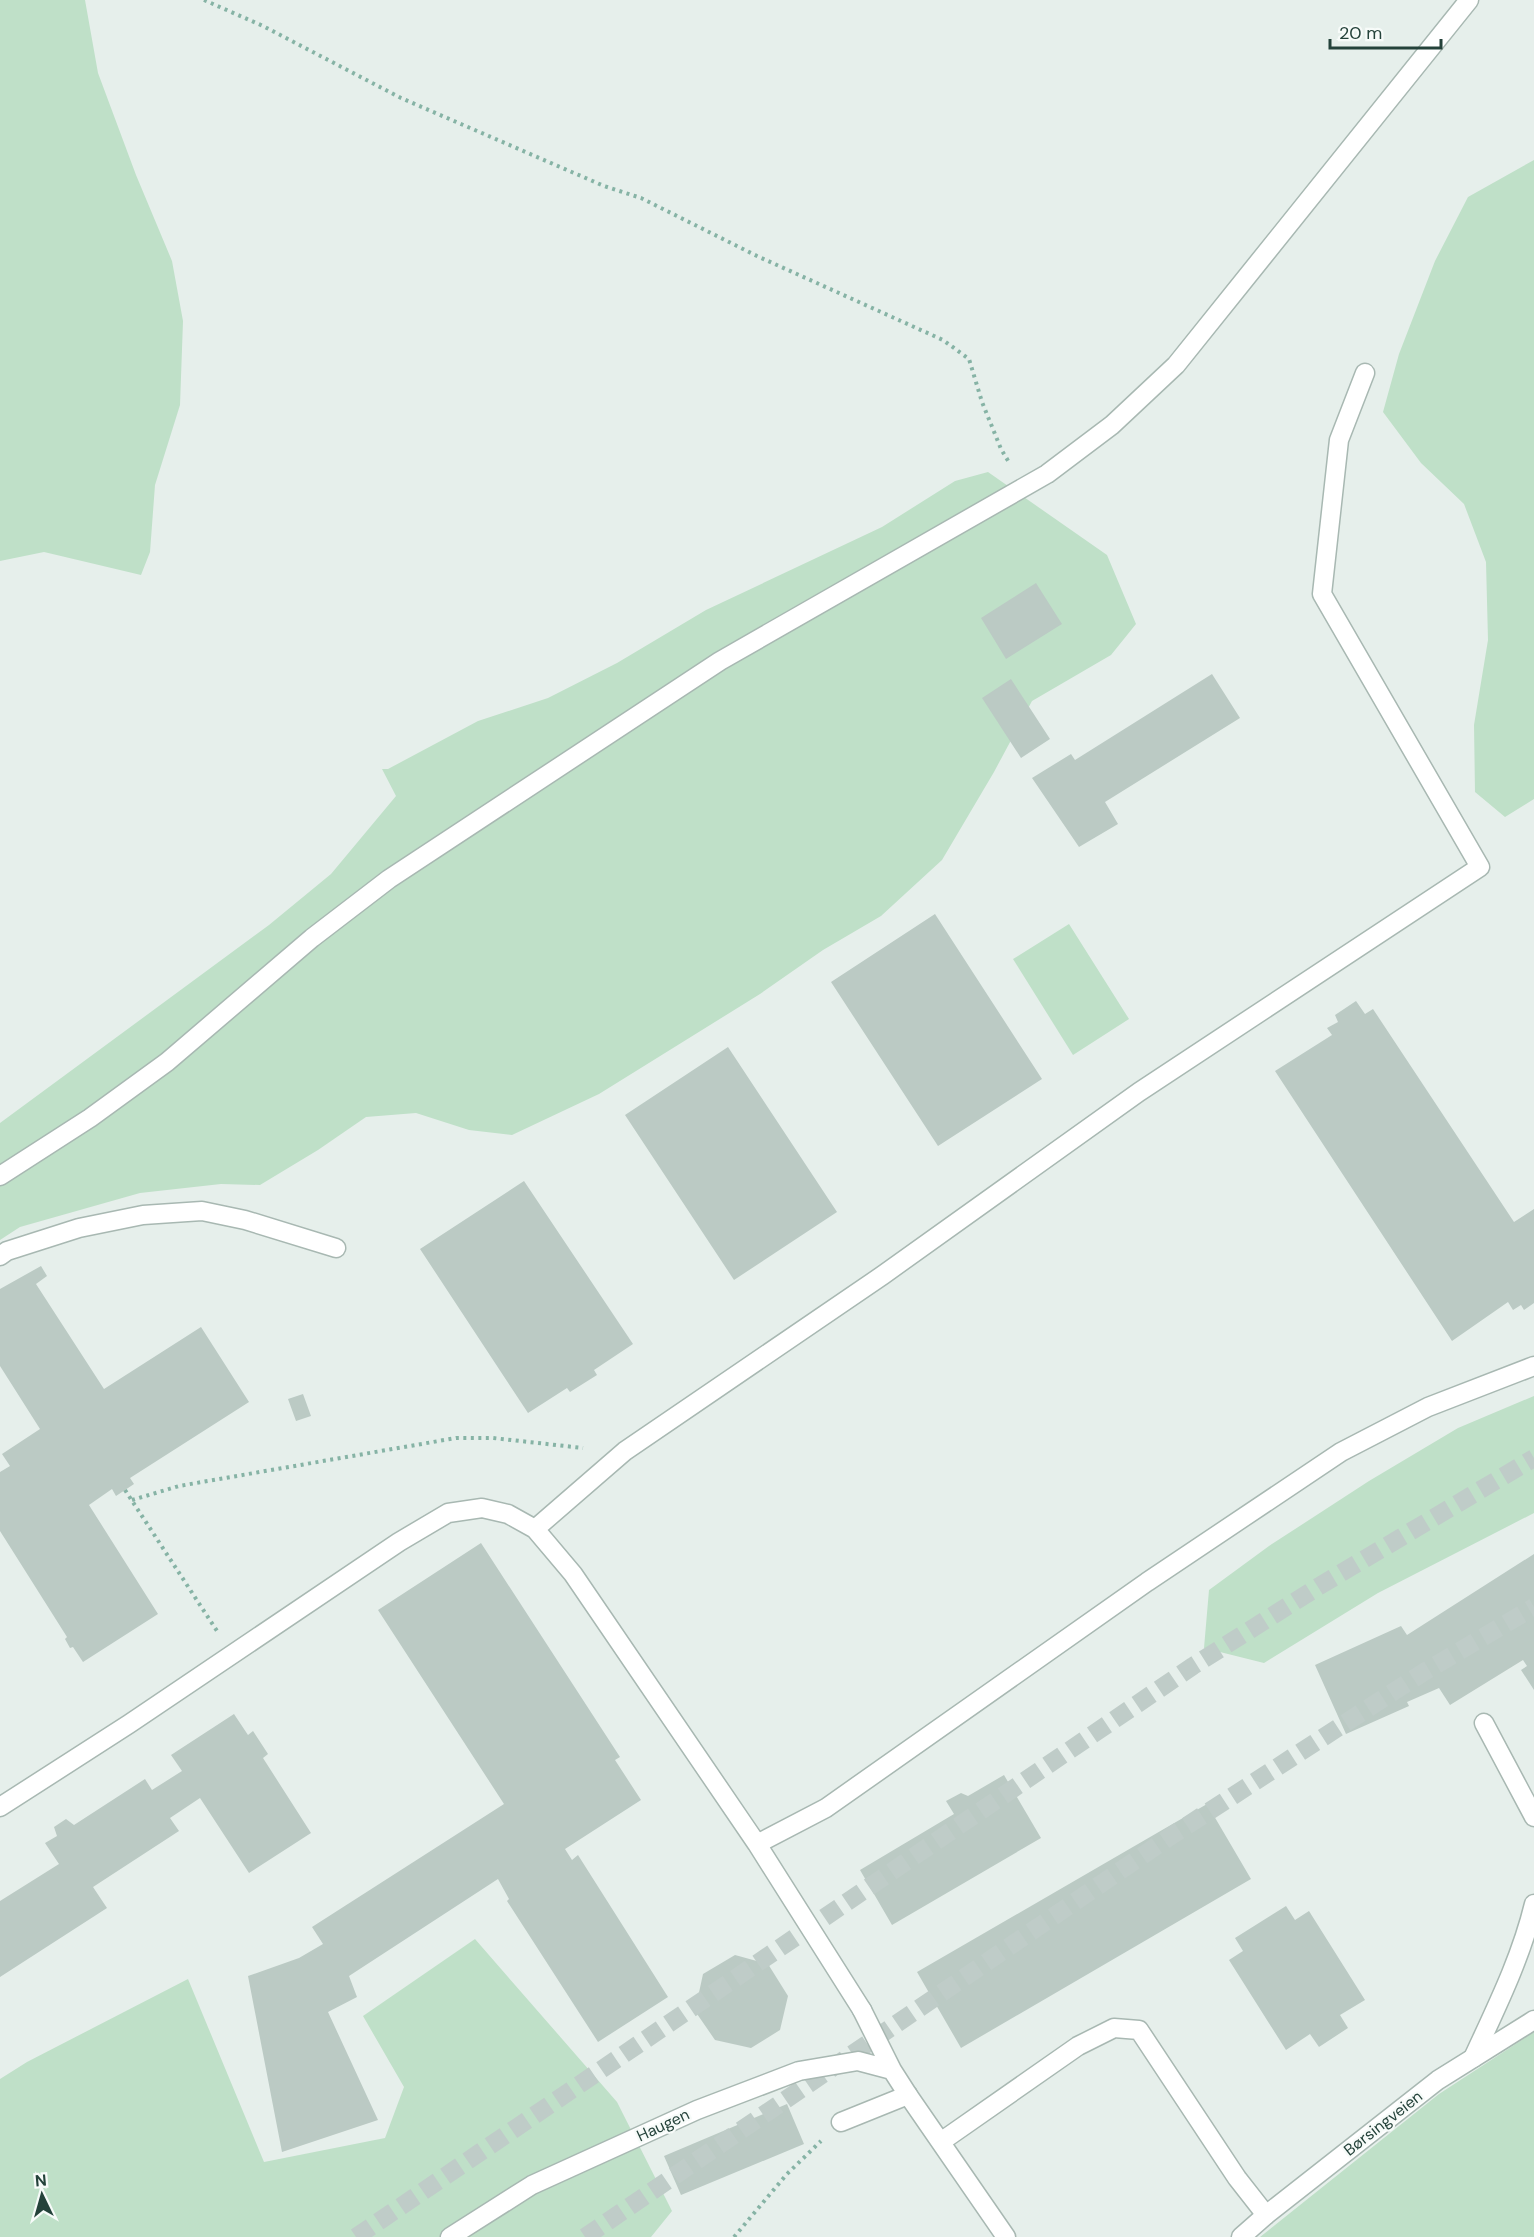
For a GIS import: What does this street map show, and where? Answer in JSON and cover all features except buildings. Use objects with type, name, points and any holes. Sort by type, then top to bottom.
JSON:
[{"type":"street","points":[[0,1176],[90,1118],[167,1062],[312,938],[389,879],[720,661],[1025,488],[1112,425],[1176,365],[1469,0]]},
{"type":"street","points":[[535,1529],[624,1451],[883,1275],[1139,1092],[1480,867],[1322,594],[1339,440],[1365,374]]},
{"type":"street","points":[[0,1256],[7,1251],[79,1228],[143,1215],[202,1211],[256,1223],[336,1248]]},
{"type":"street","points":[[757,1844],[826,1808],[1147,1582],[1341,1452],[1428,1407],[1534,1366]]},
{"type":"street","points":[[0,1807],[399,1542],[448,1513],[482,1508],[508,1514],[535,1529],[573,1574],[757,1844],[861,2010],[892,2070],[1006,2237]]},
{"type":"street","points":[[1484,1723],[1534,1817]]},
{"type":"street","points":[[1473,2058],[1504,1993],[1534,1904]]},
{"type":"street","name":"Børsingveien","points":[[1241,2237],[1438,2080],[1534,2020]]},
{"type":"street","points":[[942,2141],[1078,2046],[1114,2028],[1139,2030],[1237,2178],[1266,2215]]},
{"type":"street","name":"Haugen","points":[[450,2237],[532,2185],[697,2109],[799,2071],[858,2061],[892,2070]]},
{"type":"street","points":[[841,2122],[909,2095]]},
{"type":"path","points":[[204,0],[263,26],[401,98],[604,186],[641,198],[757,256],[943,340],[969,359],[982,402],[1001,449],[1025,488]]},
{"type":"path","points":[[132,1500],[179,1486],[456,1438],[493,1438],[624,1451]]},
{"type":"path","points":[[125,1490],[232,1654]]},
{"type":"path","points":[[735,2237],[787,2174],[841,2122]]},
{"type":"green space","points":[[0,0],[85,0],[98,73],[136,175],[172,261],[183,321],[180,405],[155,485],[150,552],[141,575],[44,552],[0,561]]},
{"type":"green space","points":[[1534,160],[1534,799],[1505,817],[1475,792],[1474,725],[1488,640],[1486,562],[1464,504],[1421,463],[1383,412],[1399,354],[1435,261],[1468,197]]},
{"type":"green space","points":[[988,472],[1107,555],[1136,624],[1111,655],[1032,701],[994,772],[942,860],[881,916],[823,950],[760,994],[599,1094],[512,1135],[469,1130],[416,1113],[366,1117],[318,1150],[260,1185],[221,1184],[140,1193],[20,1227],[0,1240],[0,1123],[269,925],[331,874],[396,796],[382,769],[388,769],[478,721],[548,698],[617,663],[706,610],[882,527],[955,481]]},
{"type":"green space","points":[[1069,924],[1129,1019],[1073,1055],[1013,959]]},
{"type":"green space","points":[[1534,1396],[1534,1513],[1378,1593],[1264,1663],[1204,1648],[1209,1590],[1269,1546],[1369,1481],[1458,1428]]},
{"type":"green space","points":[[475,1939],[617,2102],[672,2211],[651,2237],[0,2237],[0,2079],[27,2062],[188,1979],[264,2162],[385,2138],[404,2087],[363,2016]]},
{"type":"green space","points":[[1534,2032],[1534,2237],[1260,2237],[1439,2094]]},
{"type":"tunnel","points":[[356,2237],[1193,1666],[1321,1585],[1534,1458]]},
{"type":"tunnel","points":[[585,2237],[1171,1836],[1424,1672],[1534,1607]]}]
